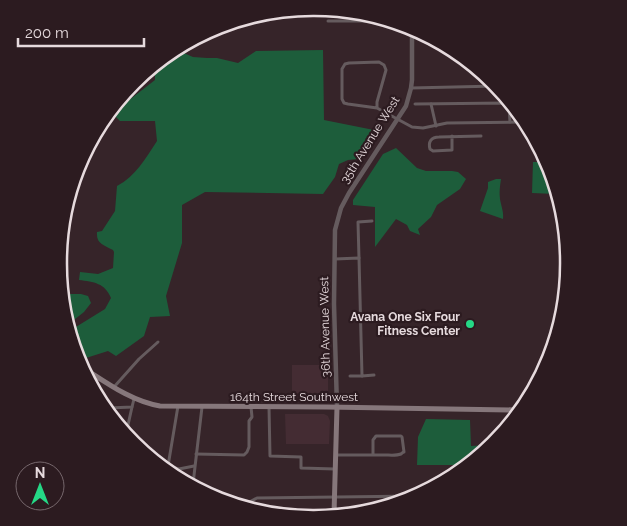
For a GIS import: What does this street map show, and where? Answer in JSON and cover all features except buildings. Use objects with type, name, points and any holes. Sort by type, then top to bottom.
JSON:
[{"type":"main road","name":"164th Street Southwest","points":[[93,374],[134,399],[160,406],[511,410]]},
{"type":"main road","name":"36th Avenue West","points":[[334,509],[337,407]]},
{"type":"street","points":[[328,21],[362,21]]},
{"type":"street","name":"35th Avenue West","points":[[335,230],[341,208],[349,193],[406,106],[411,88],[412,37]]},
{"type":"street","points":[[377,108],[376,102],[386,70],[384,65],[379,62],[345,64],[342,69],[342,99],[344,102],[377,108],[412,127],[423,128],[447,123],[516,122]]},
{"type":"street","points":[[411,88],[485,86]]},
{"type":"street","points":[[416,104],[501,103]]},
{"type":"street","points":[[432,104],[436,126]]},
{"type":"street","points":[[509,114],[510,122]]},
{"type":"street","points":[[452,136],[452,150],[433,151],[430,149],[430,142],[434,137],[452,136],[481,136]]},
{"type":"street","points":[[362,376],[358,222],[372,222]]},
{"type":"street","name":"36th Avenue West","points":[[335,230],[337,407]]},
{"type":"street","points":[[334,258],[359,258]]},
{"type":"street","points":[[114,387],[139,359],[158,342]]},
{"type":"street","points":[[350,376],[374,376]]},
{"type":"street","points":[[128,426],[134,399]]},
{"type":"street","points":[[169,463],[178,406]]},
{"type":"street","points":[[114,408],[132,407]]},
{"type":"street","points":[[193,479],[202,407]]},
{"type":"street","points":[[196,454],[244,454],[247,452],[252,417],[251,407]]},
{"type":"street","points":[[269,407],[270,456],[301,457],[300,468],[335,469]]},
{"type":"street","points":[[336,455],[373,455],[396,455],[404,452],[402,437],[376,436],[373,440],[373,455]]},
{"type":"street","points":[[177,469],[194,466]]},
{"type":"street","points":[[251,501],[257,498],[394,497]]},
{"type":"shaded area","points":[[292,365],[328,365],[328,392],[323,398],[292,397]]},
{"type":"shaded area","points":[[285,414],[324,414],[328,416],[330,421],[329,444],[286,444]]},
{"type":"green space","points":[[323,50],[324,120],[379,131],[358,159],[348,160],[339,164],[335,177],[323,194],[205,192],[182,205],[182,243],[166,296],[170,316],[150,317],[144,336],[116,356],[108,351],[86,358],[75,327],[105,309],[111,298],[102,286],[79,280],[80,272],[98,274],[113,268],[114,252],[99,242],[97,232],[102,231],[115,211],[117,186],[135,172],[157,141],[155,121],[120,121],[115,116],[126,102],[155,80],[155,74],[184,53],[193,57],[217,58],[238,63],[256,51]]},
{"type":"green space","points":[[396,148],[417,168],[426,171],[458,172],[466,179],[460,189],[437,205],[431,217],[418,229],[420,235],[410,231],[407,225],[396,219],[375,247],[375,207],[353,205],[353,200],[383,154]]},
{"type":"green space","points":[[533,162],[538,162],[550,194],[532,193]]},
{"type":"green space","points":[[501,179],[500,196],[503,219],[480,211],[488,188],[488,182]]},
{"type":"green space","points":[[69,294],[88,296],[91,303],[84,312],[73,320],[71,311]]},
{"type":"green space","points":[[426,419],[470,420],[471,446],[480,446],[455,465],[417,465],[418,437]]},
{"type":"place","name":"Avana One Six Four Fitness Center","points":[[470,324]]}]
